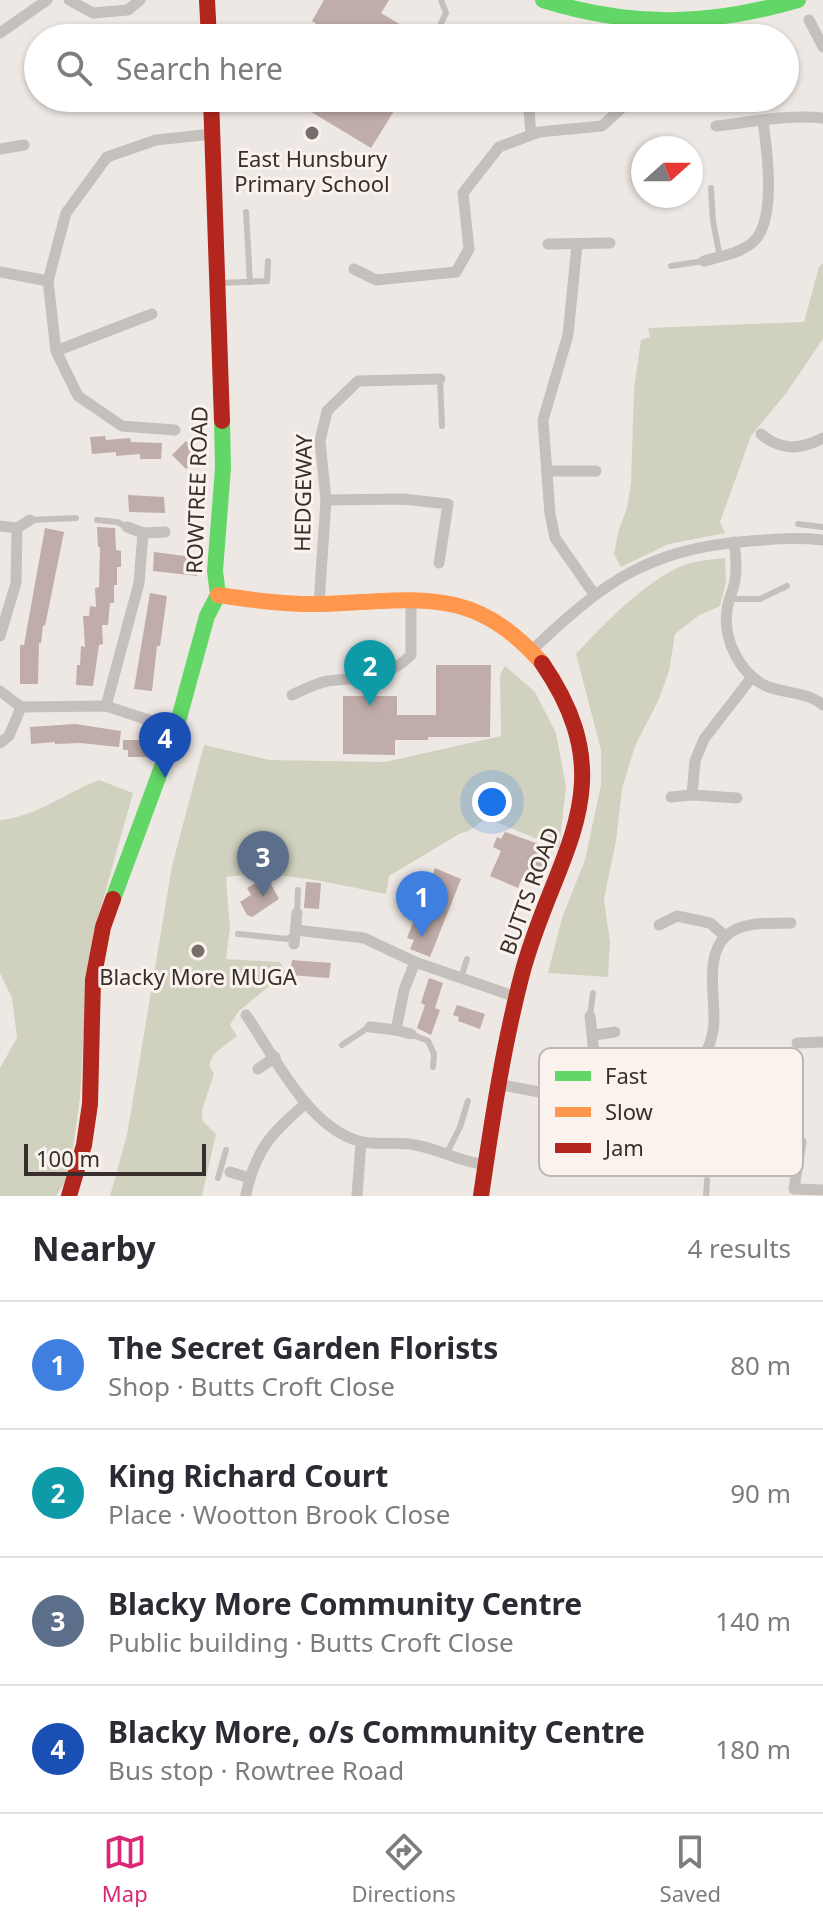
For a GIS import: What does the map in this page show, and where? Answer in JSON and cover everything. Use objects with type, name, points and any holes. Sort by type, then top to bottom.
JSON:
[{"type":"street","points":[[0,33],[47,0]]},
{"type":"street","points":[[69,0],[93,13],[128,10],[140,0]]},
{"type":"street","points":[[207,0],[208,24]]},
{"type":"street","points":[[691,24],[747,15],[791,1]]},
{"type":"street","points":[[553,2],[621,24]]},
{"type":"street","points":[[809,20],[823,47]]},
{"type":"street","name":"ROWTREE ROAD","points":[[69,1196],[81,1158],[90,1104],[90,1020],[93,980],[103,927],[176,729],[207,616],[218,595],[215,571],[223,452],[211,112]]},
{"type":"street","points":[[529,112],[531,135]]},
{"type":"street","points":[[354,269],[376,280],[456,272],[469,249],[463,193],[499,147],[531,135],[602,126],[617,112]]},
{"type":"street","points":[[716,126],[785,116],[823,118]]},
{"type":"street","points":[[704,261],[747,247],[757,238],[764,221],[768,162],[763,121]]},
{"type":"street","points":[[175,430],[122,426],[78,396],[56,351],[48,281],[66,213],[107,157],[156,140],[212,134]]},
{"type":"street","points":[[0,149],[24,145]]},
{"type":"street","points":[[548,244],[610,243]]},
{"type":"street","points":[[577,245],[568,335],[543,420],[555,538],[594,594]]},
{"type":"street","points":[[0,272],[48,281]]},
{"type":"street","points":[[56,351],[152,314]]},
{"type":"street","name":"HEDGEWAY","points":[[319,604],[326,500],[320,441],[327,411],[358,381],[440,379]]},
{"type":"street","points":[[761,434],[773,445],[786,448],[803,446],[823,438]]},
{"type":"street","points":[[547,471],[596,471]]},
{"type":"street","points":[[326,500],[403,499],[448,504],[439,563]]},
{"type":"street","points":[[0,526],[17,528],[30,520]]},
{"type":"street","points":[[127,527],[143,533],[165,532]]},
{"type":"street","points":[[0,634],[16,583],[17,528]]},
{"type":"street","points":[[106,706],[139,583],[143,533]]},
{"type":"street","points":[[532,650],[594,594],[663,556],[695,547],[734,542],[779,538],[823,540]]},
{"type":"street","points":[[734,542],[736,573],[726,614],[727,634],[735,655],[752,677],[766,686],[798,694],[823,705]]},
{"type":"street","name":"BUTTS ROAD","points":[[218,595],[281,603],[319,604],[411,598],[447,602],[477,612],[503,627],[532,650],[551,675],[566,703],[578,737],[582,763],[581,794],[573,839],[531,944],[516,997],[497,1084],[481,1196]]},
{"type":"street","points":[[292,695],[325,681],[364,679],[399,667],[411,655],[411,598]]},
{"type":"street","points":[[692,795],[695,761],[704,739],[752,677]]},
{"type":"street","points":[[0,691],[21,707],[106,706],[176,729]]},
{"type":"street","points":[[0,743],[9,736],[21,707]]},
{"type":"street","points":[[671,797],[737,798]]},
{"type":"street","points":[[297,913],[296,936],[364,938],[415,962],[516,997]]},
{"type":"street","points":[[659,925],[677,916],[710,923],[725,936]]},
{"type":"street","points":[[706,1048],[713,1033],[711,982],[715,957],[725,936],[749,924],[791,923]]},
{"type":"street","points":[[396,1030],[404,990],[415,962]]},
{"type":"street","points":[[246,1015],[306,1103],[338,1134],[361,1142],[414,1145],[486,1165]]},
{"type":"street","points":[[590,1016],[594,1048]]},
{"type":"street","points":[[370,1027],[411,1034]]},
{"type":"street","points":[[594,1035],[615,1032]]},
{"type":"street","points":[[797,1043],[823,1042]]},
{"type":"street","points":[[258,1069],[275,1057]]},
{"type":"street","points":[[497,1084],[539,1092]]},
{"type":"street","points":[[246,1194],[263,1145],[306,1103]]},
{"type":"street","points":[[357,1196],[361,1142]]},
{"type":"street","points":[[225,1170],[250,1178]]},
{"type":"street","points":[[796,1176],[794,1189],[823,1190]]},
{"type":"lane","points":[[441,0],[446,13],[441,24]]},
{"type":"lane","points":[[711,188],[720,257]]},
{"type":"lane","points":[[246,212],[250,282]]},
{"type":"lane","points":[[216,283],[267,281],[268,261]]},
{"type":"lane","points":[[671,266],[704,261]]},
{"type":"lane","points":[[440,379],[442,426]]},
{"type":"lane","points":[[30,520],[76,518]]},
{"type":"lane","points":[[97,520],[117,522],[127,527]]},
{"type":"lane","points":[[798,524],[823,527]]},
{"type":"lane","points":[[730,599],[760,599],[787,586]]},
{"type":"lane","points":[[297,913],[298,890]]},
{"type":"lane","points":[[238,934],[287,939],[296,936]]},
{"type":"lane","points":[[461,978],[467,959]]},
{"type":"lane","points":[[590,1016],[593,993]]},
{"type":"lane","points":[[342,1045],[370,1027]]},
{"type":"lane","points":[[411,1034],[428,1041],[434,1054],[433,1067]]},
{"type":"lane","points":[[446,1155],[460,1127],[468,1101]]},
{"type":"lane","points":[[218,1178],[225,1170],[226,1150]]},
{"type":"lane","points":[[706,1196],[707,1180]]},
{"type":"green space","points":[[823,263],[823,339],[787,392],[751,436],[720,522],[725,533],[669,544],[621,567],[614,554],[631,483],[634,389],[641,340],[650,337],[648,328],[804,322],[819,267]]},
{"type":"green space","points":[[725,558],[726,582],[720,606],[698,616],[675,634],[669,671],[659,699],[635,746],[622,789],[616,841],[604,899],[610,942],[608,977],[548,973],[562,918],[585,860],[601,785],[601,750],[576,654],[630,600],[662,576],[694,562]]},
{"type":"green space","points":[[505,666],[535,692],[556,733],[566,787],[559,848],[486,818],[469,831],[389,876],[386,894],[286,876],[226,877],[230,928],[226,959],[280,962],[286,972],[238,1012],[230,1025],[237,1036],[214,1054],[209,1065],[214,1074],[202,1110],[202,1120],[216,1134],[202,1196],[110,1196],[127,1135],[172,866],[204,745],[270,760],[385,762],[501,736],[500,675]]},
{"type":"green space","points":[[99,780],[133,793],[93,936],[80,1098],[69,1176],[56,1196],[0,1196],[0,1068],[17,1038],[12,998],[0,973],[0,820],[38,810]]},
{"type":"building","points":[[324,0],[389,0],[381,13],[399,24],[316,24],[312,21]]},
{"type":"building","points":[[311,112],[393,112],[371,148]]},
{"type":"building","points":[[105,436],[106,440],[130,438],[131,442],[162,443],[161,459],[140,459],[140,454],[116,456],[116,452],[92,454],[90,437]]},
{"type":"building","points":[[186,441],[200,455],[186,469],[172,455]]},
{"type":"building","points":[[128,495],[164,497],[165,513],[129,512]]},
{"type":"building","points":[[97,527],[115,528],[116,550],[121,551],[121,567],[117,567],[117,585],[114,585],[114,603],[110,603],[108,625],[102,625],[103,644],[99,645],[93,686],[76,685],[81,646],[85,647],[83,616],[89,616],[90,606],[96,607],[95,588],[99,587]]},
{"type":"building","points":[[45,528],[64,532],[39,643],[38,684],[20,684],[20,645],[24,645]]},
{"type":"building","points":[[154,552],[200,558],[197,576],[153,571]]},
{"type":"building","points":[[150,593],[167,596],[152,691],[134,689]]},
{"type":"building","points":[[436,665],[491,665],[490,737],[395,740],[395,755],[343,754],[343,696],[397,696],[397,715],[436,715]]},
{"type":"building","points":[[75,724],[121,731],[119,747],[55,742],[31,744],[30,727]]},
{"type":"building","points":[[123,740],[146,740],[146,757],[128,757],[128,750],[123,750]]},
{"type":"building","points":[[505,832],[550,848],[534,884],[522,878],[518,888],[490,876],[501,851],[493,847],[497,837],[501,839]]},
{"type":"building","points":[[435,868],[461,879],[430,957],[410,949],[414,940],[407,938],[419,907],[402,900],[413,872],[431,879]]},
{"type":"building","points":[[263,879],[266,885],[270,882],[279,899],[252,917],[247,915],[240,902],[251,895],[247,888]]},
{"type":"building","points":[[306,882],[321,883],[319,909],[304,908]]},
{"type":"building","points":[[292,960],[331,963],[329,978],[290,975]]},
{"type":"building","points":[[429,978],[443,983],[435,1008],[440,1010],[431,1035],[417,1028],[425,1005],[421,1003]]},
{"type":"building","points":[[457,1005],[485,1014],[480,1029],[458,1021],[459,1017],[453,1015]]},
{"type":"traffic: fast","points":[[543,0],[608,15],[670,20],[733,15],[798,0]]},
{"type":"traffic: fast","points":[[113,899],[176,729],[207,616],[218,595],[215,571],[223,468],[222,421]]},
{"type":"traffic: slow","points":[[218,595],[296,604],[441,602],[466,608],[491,620],[517,637],[542,663]]},
{"type":"traffic: jam","points":[[207,0],[208,24]]},
{"type":"traffic: jam","points":[[211,112],[222,421]]},
{"type":"traffic: jam","points":[[481,1196],[498,1084],[515,1001],[536,931],[576,820],[582,784],[580,747],[567,707],[542,663]]},
{"type":"traffic: jam","points":[[69,1196],[84,1145],[90,1104],[93,980],[103,927],[113,899]]},
{"type":"place","name":"East Hunsbury Primary School","points":[[312,133]]},
{"type":"place","name":"King Richard Court","points":[[370,706]]},
{"type":"place","name":"Blacky More, o/s Community Centre","points":[[165,778]]},
{"type":"place","name":"Blacky More Community Centre","points":[[263,897]]},
{"type":"place","name":"The Secret Garden Florists","points":[[422,937]]},
{"type":"place","name":"Blacky More MUGA","points":[[198,951]]}]
